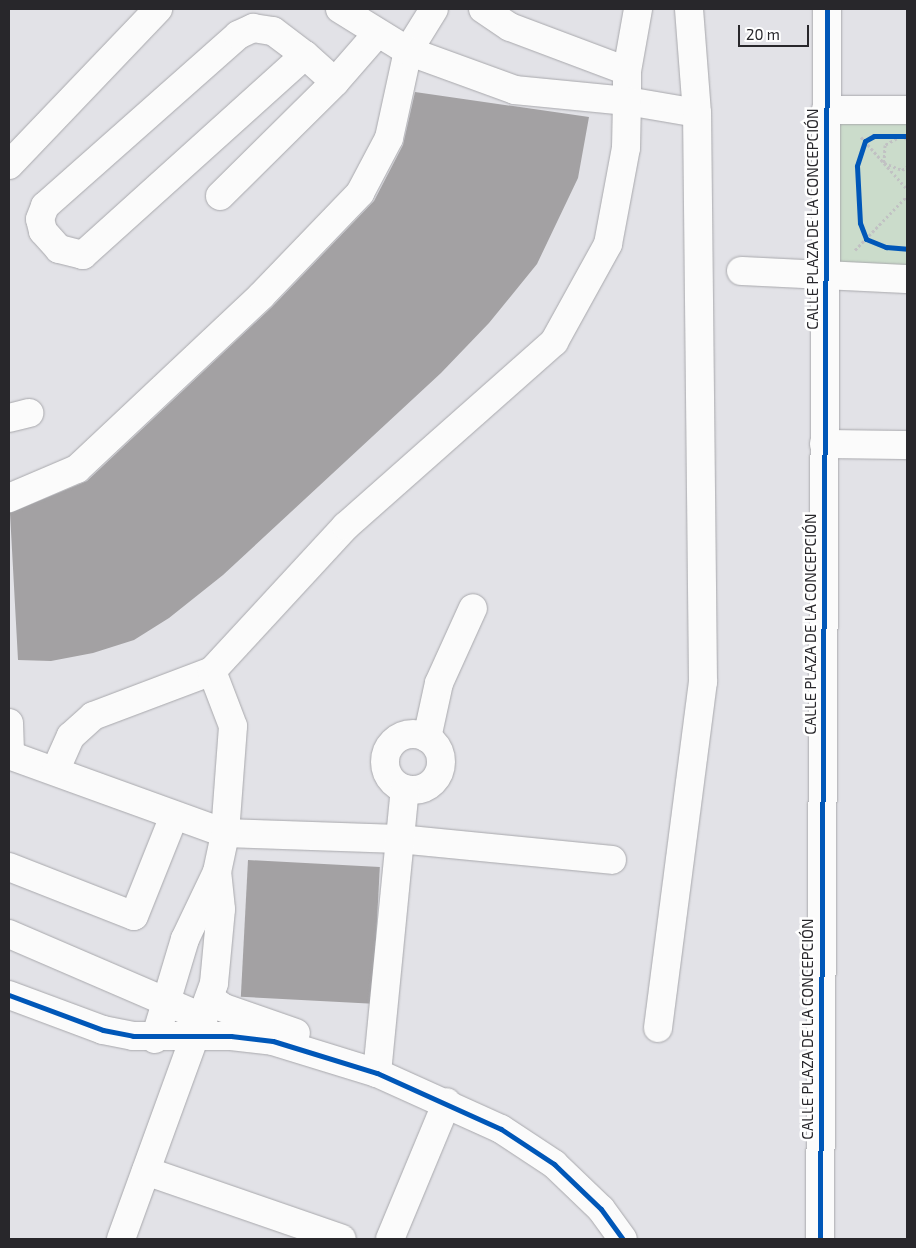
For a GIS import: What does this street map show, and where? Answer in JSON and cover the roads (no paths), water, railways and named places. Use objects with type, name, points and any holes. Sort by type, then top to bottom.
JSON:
[{"type":"street","points":[[9,165],[158,9]]},
{"type":"street","points":[[340,9],[376,35],[408,51],[515,90],[627,101],[697,113]]},
{"type":"street","points":[[9,498],[77,468],[261,296],[360,193],[389,138],[408,51],[434,9]]},
{"type":"street","points":[[483,9],[510,27],[627,71]]},
{"type":"street","points":[[56,769],[71,736],[93,716],[212,671],[346,526],[554,342],[608,244],[626,148],[627,71],[638,9]]},
{"type":"street","points":[[658,1028],[703,682],[697,113],[689,9]]},
{"type":"street","name":"CALLE PLAZA DE LA CONCEPCIÓN","points":[[820,1239],[826,9]]},
{"type":"street","points":[[305,56],[83,255],[60,249],[43,231],[40,218],[45,206],[238,35],[253,28],[274,31],[305,56],[335,82]]},
{"type":"street","points":[[220,196],[335,82],[376,35]]},
{"type":"street","points":[[826,110],[907,110]]},
{"type":"street","points":[[741,271],[825,278],[907,279]]},
{"type":"street","points":[[824,444],[907,445]]},
{"type":"street","points":[[428,738],[439,683],[473,608]]},
{"type":"street","points":[[121,1239],[204,1018],[220,946],[217,872],[225,833],[233,726],[212,671]]},
{"type":"street","points":[[9,723],[9,755],[56,769],[174,816],[225,833],[400,839],[612,860]]},
{"type":"street","points":[[406,735],[428,738],[439,751],[440,769],[430,784],[405,789],[389,777],[385,756],[390,747],[406,735]]},
{"type":"street","points":[[365,1069],[400,839],[405,789]]},
{"type":"street","points":[[9,867],[134,916],[174,816]]},
{"type":"street","points":[[155,1038],[185,939],[217,872]]},
{"type":"street","points":[[9,934],[204,1018],[365,1069],[447,1102],[501,1128],[554,1164],[602,1209],[623,1239]]},
{"type":"street","points":[[11,1003],[103,1030],[155,1038],[224,1008],[332,1045],[365,1069]]},
{"type":"street","points":[[390,1239],[447,1102]]},
{"type":"street","points":[[146,1171],[342,1239]]}]
